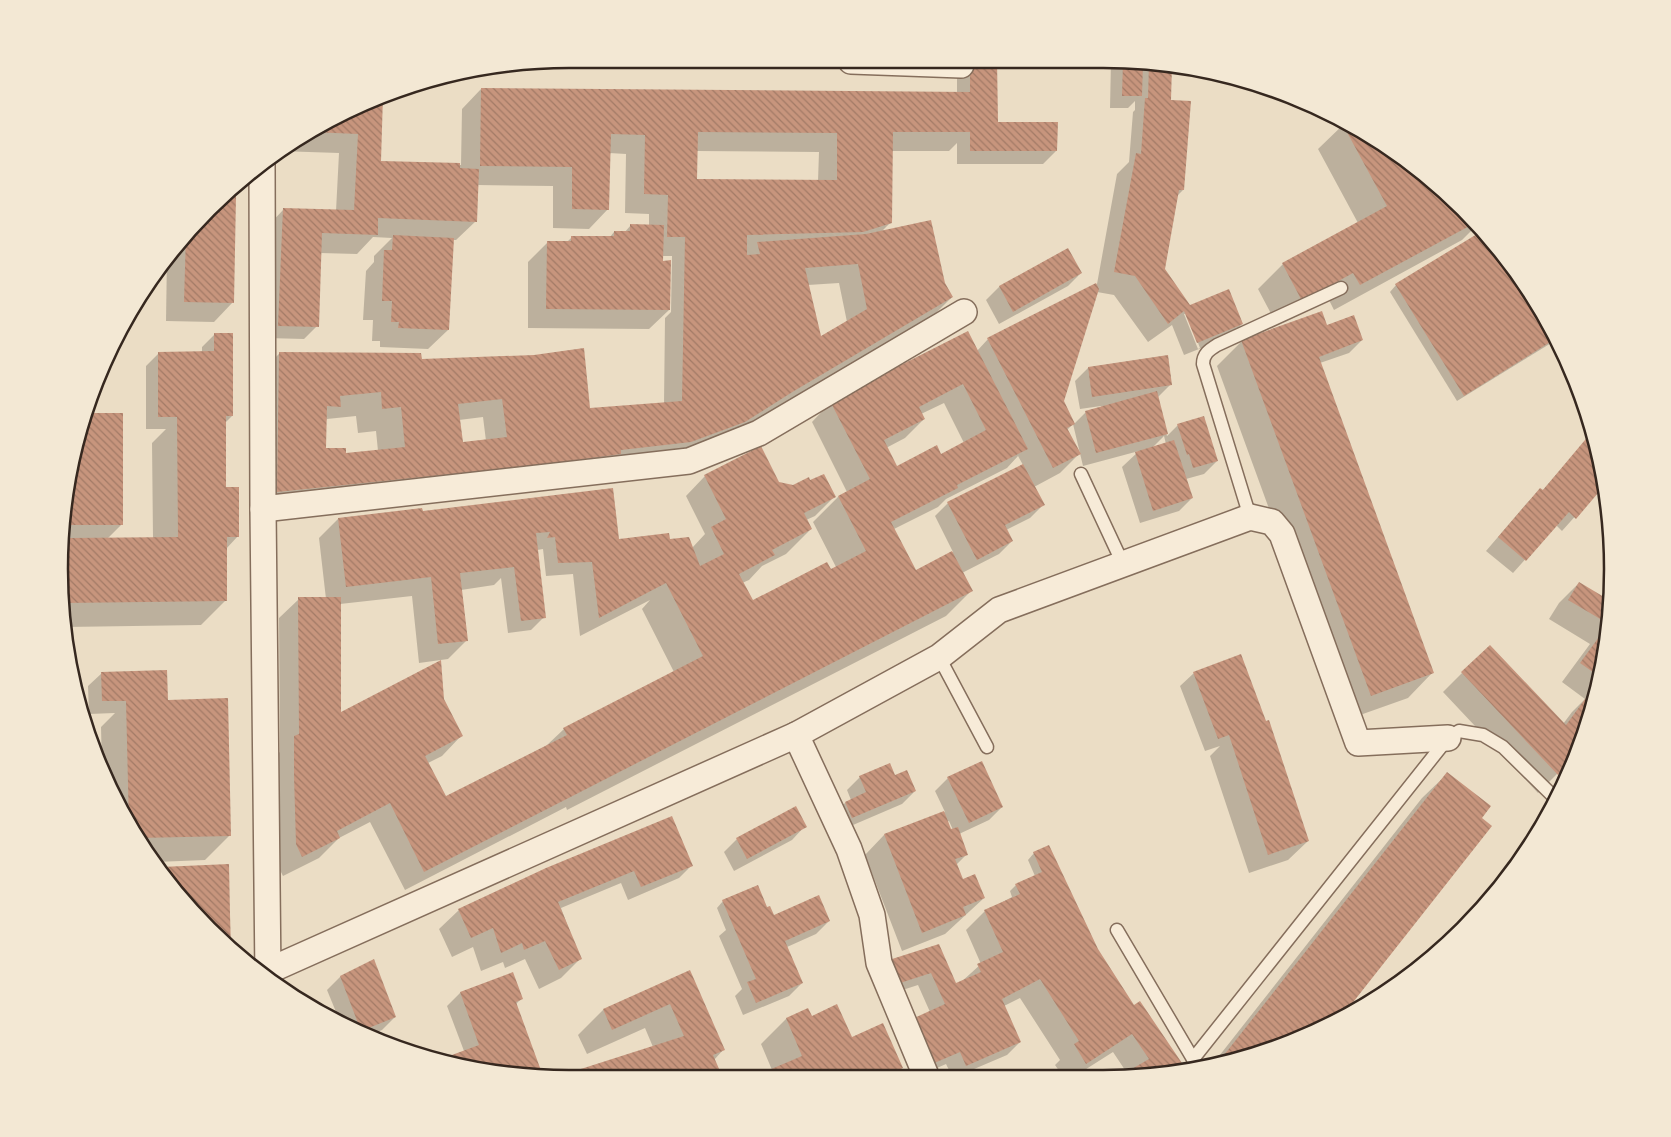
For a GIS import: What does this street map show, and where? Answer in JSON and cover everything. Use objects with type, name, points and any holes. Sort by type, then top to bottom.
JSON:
[{"type":"street","points":[[262,173],[263,508],[268,969]]},
{"type":"street","points":[[263,508],[689,462],[759,433],[964,312]]},
{"type":"street","points":[[273,973],[796,735],[939,657],[999,610],[1250,517],[1272,522],[1282,534],[1358,743],[1448,738]]},
{"type":"street","points":[[796,735],[849,849],[872,915],[879,963],[924,1070]]},
{"type":"lane","points":[[1250,517],[1203,364],[1204,357],[1208,351],[1217,345],[1341,288]]},
{"type":"lane","points":[[1081,474],[1123,564]]},
{"type":"lane","points":[[939,657],[987,747]]},
{"type":"lane","points":[[1199,1060],[1448,738],[1459,731],[1483,736],[1497,743],[1550,793]]},
{"type":"lane","points":[[1117,930],[1194,1061]]},
{"type":"building","points":[[970,68],[997,68],[998,122],[1058,122],[1057,151],[970,151],[970,132],[893,132],[892,223],[863,232],[747,235],[747,255],[760,254],[757,242],[866,234],[931,220],[945,283],[953,297],[745,422],[691,442],[621,450],[621,454],[548,464],[277,492],[279,352],[421,353],[422,359],[534,355],[584,348],[590,408],[682,401],[685,237],[667,237],[668,195],[644,194],[645,135],[611,134],[609,210],[572,209],[572,167],[480,166],[481,88],[970,92]],"holes":[[[698,132],[837,133],[837,180],[697,179]],[[858,264],[867,309],[821,336],[805,268]],[[381,392],[382,409],[401,407],[405,447],[346,453],[346,448],[326,448],[327,406],[341,407],[340,396]],[[502,399],[507,437],[463,442],[458,404]]]},
{"type":"building","points":[[1123,69],[1143,70],[1142,96],[1122,96]]},
{"type":"building","points":[[1149,70],[1172,73],[1171,100],[1191,101],[1184,190],[1179,190],[1165,269],[1190,305],[1229,289],[1243,324],[1197,343],[1184,311],[1168,324],[1135,276],[1114,272],[1136,153],[1141,154],[1145,98],[1148,98]]},
{"type":"building","points":[[383,104],[381,161],[460,163],[460,168],[479,169],[477,222],[378,218],[378,235],[322,233],[319,327],[278,326],[283,208],[354,210],[358,134],[323,132],[347,119]]},
{"type":"building","points":[[1347,131],[1381,152],[1407,171],[1433,192],[1468,227],[1360,285],[1353,273],[1302,301],[1282,263],[1387,206]]},
{"type":"building","points":[[236,196],[234,303],[184,302],[186,246],[214,214]]},
{"type":"building","points":[[630,224],[664,225],[663,261],[671,260],[670,310],[546,309],[547,241],[571,241],[571,236],[614,236],[614,231],[630,231]]},
{"type":"building","points":[[393,235],[454,238],[449,330],[398,328],[399,322],[391,322],[392,301],[382,301],[384,250],[392,250]]},
{"type":"building","points":[[1476,235],[1519,290],[1549,342],[1464,396],[1395,284]]},
{"type":"building","points":[[1068,248],[1082,273],[1013,312],[999,286]]},
{"type":"building","points":[[1096,283],[1099,289],[1064,401],[1075,424],[1067,428],[1081,454],[1053,468],[987,338]]},
{"type":"building","points":[[1322,311],[1327,325],[1354,315],[1363,340],[1319,357],[1434,673],[1371,696],[1241,340]]},
{"type":"building","points":[[968,331],[1028,449],[957,485],[958,488],[891,522],[916,570],[952,551],[973,591],[424,872],[390,803],[337,831],[340,838],[302,857],[296,844],[294,776],[294,736],[299,734],[298,597],[341,597],[341,712],[441,660],[444,699],[463,736],[425,756],[446,796],[567,735],[563,728],[703,656],[666,583],[599,618],[592,562],[558,563],[555,537],[547,538],[550,532],[536,533],[546,618],[521,621],[514,567],[460,573],[468,641],[438,644],[431,577],[346,587],[338,518],[422,508],[423,511],[613,488],[619,539],[669,533],[670,539],[689,537],[700,566],[724,554],[711,527],[726,519],[704,475],[761,446],[779,482],[793,485],[809,477],[810,480],[824,474],[836,497],[804,513],[812,529],[772,550],[775,555],[739,574],[753,600],[827,562],[831,569],[866,551],[838,496],[870,479],[830,401]],"holes":[[[963,384],[986,430],[941,454],[937,445],[897,466],[884,440],[925,419],[919,407]]]},
{"type":"building","points":[[214,333],[233,333],[233,416],[226,416],[226,487],[239,487],[239,537],[227,537],[227,601],[69,603],[70,529],[70,538],[178,537],[177,417],[158,417],[158,352],[214,351]]},
{"type":"building","points":[[1168,355],[1172,385],[1092,397],[1088,367]]},
{"type":"building","points":[[1157,391],[1168,434],[1096,453],[1085,411]]},
{"type":"building","points":[[92,413],[123,413],[123,525],[70,525],[77,471]]},
{"type":"building","points":[[1204,416],[1218,461],[1193,468],[1177,424]]},
{"type":"building","points":[[1586,439],[1598,494],[1576,519],[1569,512],[1526,561],[1498,537],[1540,488],[1543,490]]},
{"type":"building","points":[[1174,440],[1193,498],[1153,511],[1135,452]]},
{"type":"building","points":[[1023,464],[1045,505],[1005,525],[1013,541],[977,560],[947,502]]},
{"type":"building","points":[[1579,582],[1602,596],[1600,619],[1568,600]]},
{"type":"building","points":[[1598,638],[1593,672],[1580,663]]},
{"type":"building","points":[[1490,645],[1566,725],[1586,698],[1577,730],[1558,775],[1461,672]]},
{"type":"building","points":[[1241,654],[1266,721],[1269,720],[1309,841],[1268,855],[1229,735],[1218,739],[1193,672]]},
{"type":"building","points":[[167,670],[168,700],[228,698],[231,836],[146,838],[129,807],[126,701],[102,701],[101,672]]},
{"type":"building","points":[[982,761],[1003,807],[969,823],[947,777]]},
{"type":"building","points":[[890,763],[895,775],[907,770],[916,791],[852,818],[845,802],[866,792],[859,776]]},
{"type":"building","points":[[1447,772],[1491,806],[1482,818],[1492,826],[1353,1002],[1324,1018],[1294,1031],[1264,1043],[1225,1054]]},
{"type":"building","points":[[796,806],[807,827],[747,859],[736,838]]},
{"type":"building","points":[[944,811],[951,829],[958,827],[968,855],[955,859],[963,879],[975,874],[985,898],[963,907],[966,915],[922,933],[884,834]]},
{"type":"building","points":[[672,816],[693,866],[641,887],[634,871],[558,902],[582,959],[559,970],[545,941],[524,950],[522,943],[501,953],[493,928],[471,938],[458,909],[546,868]]},
{"type":"building","points":[[1049,845],[1098,949],[1134,1005],[1140,1001],[1182,1063],[1133,1068],[1149,1059],[1132,1034],[1086,1064],[1074,1044],[1079,1041],[1040,979],[1002,999],[1021,1042],[966,1066],[960,1052],[932,1064],[912,1019],[945,1004],[931,973],[900,983],[892,959],[939,944],[956,983],[981,972],[977,964],[1003,952],[984,910],[1020,894],[1015,884],[1042,872],[1033,852]]},
{"type":"building","points":[[229,864],[231,938],[192,899],[166,867]]},
{"type":"building","points":[[758,885],[767,907],[770,906],[774,915],[819,895],[830,921],[785,941],[803,983],[756,1003],[747,982],[756,979],[722,900]]},
{"type":"building","points":[[374,959],[396,1017],[369,1028],[358,1023],[340,976]]},
{"type":"building","points":[[690,970],[725,1050],[713,1055],[720,1070],[578,1070],[684,1036],[670,1004],[612,1030],[603,1009]]},
{"type":"building","points":[[513,972],[523,999],[516,1002],[540,1068],[503,1065],[452,1055],[479,1045],[460,992]]},
{"type":"building","points":[[837,1004],[852,1037],[883,1023],[903,1068],[898,1070],[769,1070],[802,1056],[786,1018],[808,1008],[812,1016]]}]
